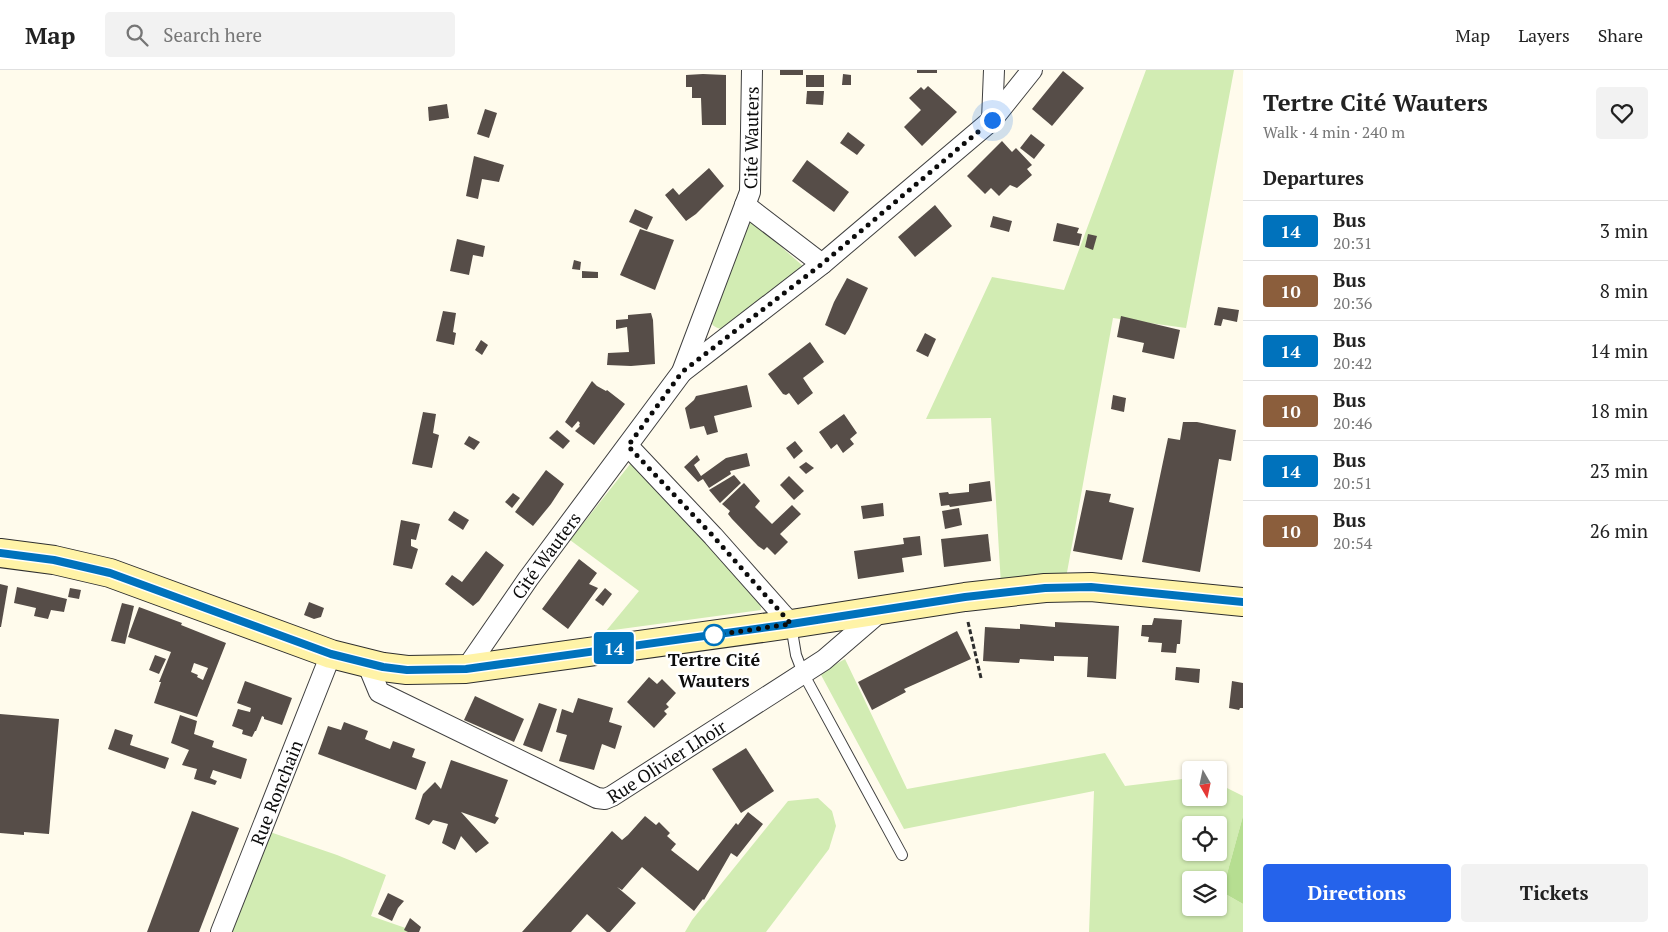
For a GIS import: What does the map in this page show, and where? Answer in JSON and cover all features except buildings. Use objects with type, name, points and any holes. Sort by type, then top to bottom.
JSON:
[{"type":"street","name":"Cité Wauters","points":[[466,669],[528,579],[682,372],[750,192],[752,70]]},
{"type":"street","points":[[992,120],[994,70]]},
{"type":"street","name":"Cité Wauters","points":[[682,372],[822,264],[992,120],[1032,70]]},
{"type":"street","name":"Cité Wauters","points":[[745,205],[822,264]]},
{"type":"street","points":[[628,446],[713,536],[791,624]]},
{"type":"street","points":[[0,553],[54,560],[110,573],[331,654],[407,670],[466,669],[882,611],[965,597],[1045,588],[1091,587],[1243,602]]},
{"type":"street","name":"Rue Olivier Lhoir","points":[[367,663],[379,692],[596,798],[605,799],[824,660],[882,611]]},
{"type":"street","name":"Rue Ronchain","points":[[221,932],[331,654]]},
{"type":"lane","points":[[791,624],[796,655],[803,673],[902,855]]},
{"type":"path","points":[[968,624],[981,678]]},
{"type":"green space","points":[[1146,70],[1234,70],[1186,328],[1113,318],[1066,578],[1001,585],[991,418],[926,419],[992,277],[1064,290]]},
{"type":"green space","points":[[751,220],[804,267],[722,329],[719,329],[714,326],[708,317]]},
{"type":"green space","points":[[631,463],[760,599],[761,610],[606,631],[639,591],[570,540]]},
{"type":"green space","points":[[845,659],[907,789],[1105,753],[1125,786],[1182,779],[1182,806],[1228,806],[1228,788],[1243,796],[1243,816],[1227,874],[1227,871],[1182,871],[1182,916],[1227,916],[1227,895],[1243,904],[1243,932],[1089,932],[1094,791],[904,829],[820,673]]},
{"type":"green space","points":[[818,798],[832,811],[836,826],[829,849],[766,932],[685,932],[692,920],[788,801]]},
{"type":"green space","points":[[1243,816],[1243,904],[1227,895],[1227,874]]},
{"type":"green space","points":[[270,832],[337,855],[386,875],[371,916],[417,932],[232,932]]},
{"type":"bus line","name":"14","points":[[0,553],[54,560],[110,573],[331,654],[383,667],[407,670],[466,669],[882,611],[965,597],[1045,588],[1091,587],[1243,602]]},
{"type":"place","name":"Tertre Cité Wauters","points":[[714,635]]},
{"type":"route","points":[[714,635],[791,624],[713,536],[628,446],[682,372],[822,264],[992,120]]}]
